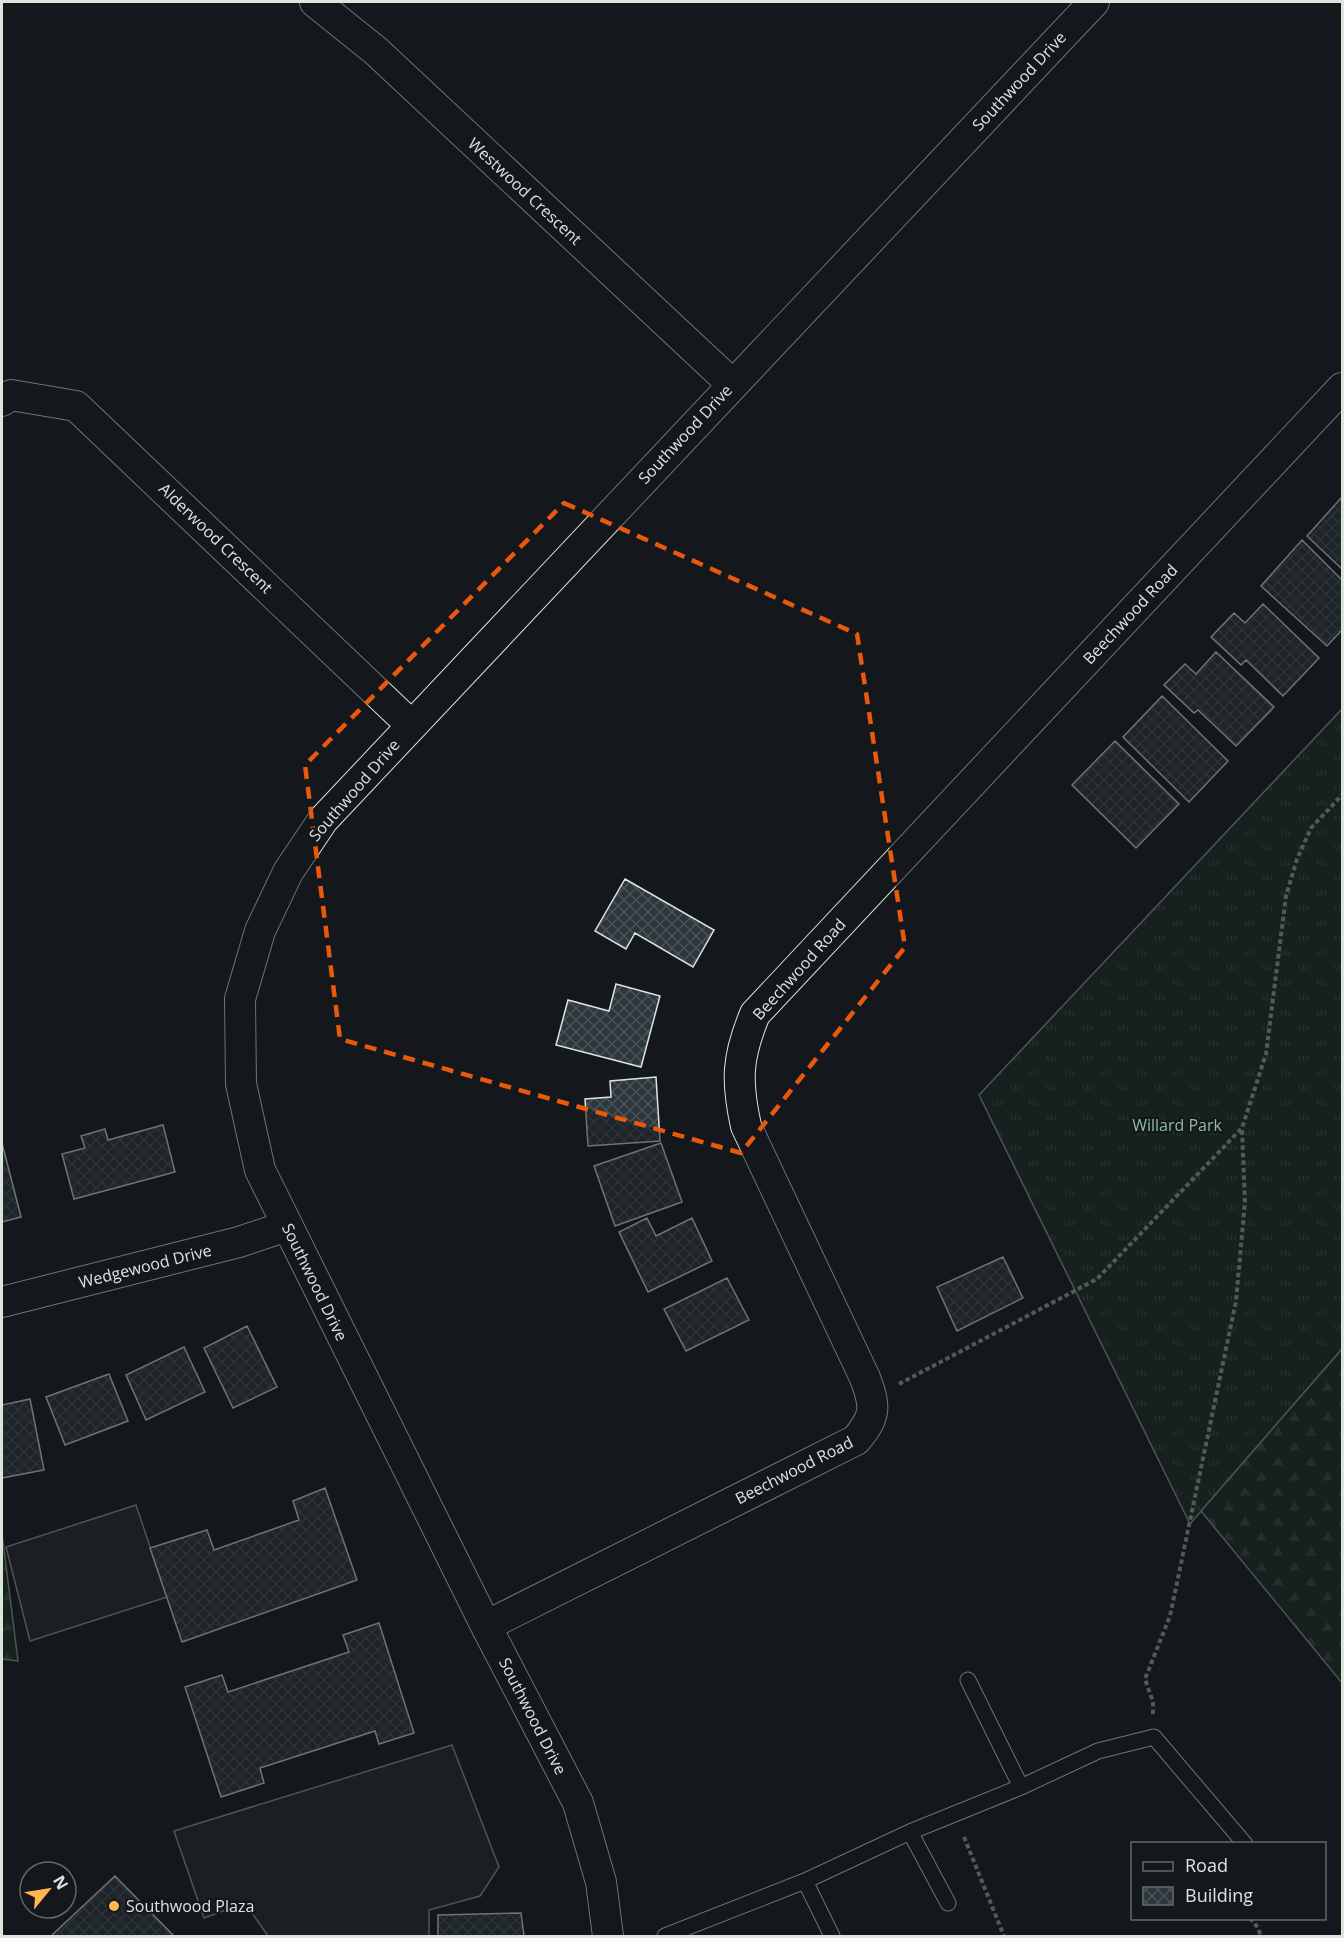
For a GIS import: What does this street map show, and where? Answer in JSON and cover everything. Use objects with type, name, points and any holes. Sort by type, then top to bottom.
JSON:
[{"type":"street","name":"Westwood Crescent","points":[[315,2],[376,51],[732,384]]},
{"type":"street","name":"Southwood Drive","points":[[608,1936],[601,1882],[578,1803],[486,1626],[260,1170],[241,1083],[240,999],[260,930],[288,872],[323,820],[1094,2]]},
{"type":"street","name":"Beechwood Road","points":[[486,1626],[856,1440],[869,1424],[873,1412],[873,1397],[746,1126],[738,1092],[739,1062],[755,1014],[1342,388]]},
{"type":"street","name":"Alderwood Crescent","points":[[2,401],[11,394],[76,406],[411,725]]},
{"type":"street","name":"Wedgewood Drive","points":[[2,1302],[238,1242],[287,1226]]},
{"type":"lane","points":[[968,1680],[1021,1787]]},
{"type":"lane","points":[[665,1936],[805,1881],[910,1832],[1021,1787],[1098,1751],[1154,1737],[1243,1842]]},
{"type":"lane","points":[[910,1832],[948,1903]]},
{"type":"lane","points":[[805,1881],[832,1936]]},
{"type":"path","points":[[1154,1737],[1153,1702],[1145,1679],[1170,1616],[1236,1300],[1245,1202],[1242,1128],[1266,1054],[1286,896],[1296,859],[1311,828],[1342,795]]},
{"type":"path","points":[[873,1397],[1097,1279],[1242,1128]]},
{"type":"path","points":[[954,1814],[1004,1936]]},
{"type":"path","points":[[1252,1920],[1261,1936]]},
{"type":"highlighted area","points":[[564,503],[857,634],[905,947],[741,1153],[340,1039],[305,765]]},
{"type":"green space","name":"Willard Park","points":[[1342,709],[1342,1349],[1190,1524],[979,1095]]},
{"type":"green space","points":[[1342,1349],[1342,1683],[1201,1511]]},
{"type":"green space","points":[[2,1534],[18,1661],[2,1659]]},
{"type":"shaded area","points":[[136,1505],[167,1597],[30,1641],[6,1547]]},
{"type":"shaded area","points":[[452,1745],[499,1867],[480,1896],[429,1910],[429,1936],[268,1936],[245,1903],[204,1918],[174,1831]]},
{"type":"building","points":[[1342,497],[1342,569],[1307,536]]},
{"type":"building","points":[[1302,540],[1342,580],[1342,630],[1327,646],[1261,586]]},
{"type":"building","points":[[1263,604],[1319,658],[1283,696],[1246,660],[1241,665],[1211,637],[1234,613],[1245,623]]},
{"type":"building","points":[[1216,652],[1274,707],[1236,746],[1198,710],[1194,713],[1164,685],[1185,664],[1196,674]]},
{"type":"building","points":[[1162,696],[1228,761],[1189,802],[1123,737]]},
{"type":"building","points":[[1115,741],[1179,804],[1136,848],[1072,785]]},
{"type":"building","points":[[625,879],[714,930],[693,967],[635,933],[626,949],[595,931]]},
{"type":"building","points":[[616,984],[660,996],[641,1067],[556,1045],[568,1000],[609,1011]]},
{"type":"building","points":[[656,1077],[660,1141],[588,1146],[585,1099],[611,1097],[610,1081]]},
{"type":"building","points":[[163,1125],[175,1172],[74,1199],[62,1154],[85,1148],[81,1136],[105,1129],[108,1140]]},
{"type":"building","points":[[2,1143],[21,1217],[2,1222]]},
{"type":"building","points":[[661,1143],[682,1202],[615,1226],[594,1166]]},
{"type":"building","points":[[647,1218],[656,1236],[692,1218],[712,1261],[648,1292],[619,1232]]},
{"type":"building","points":[[1003,1257],[1023,1298],[957,1331],[937,1287]]},
{"type":"building","points":[[727,1278],[749,1320],[686,1351],[664,1309]]},
{"type":"building","points":[[247,1326],[277,1387],[233,1408],[204,1348]]},
{"type":"building","points":[[184,1347],[205,1392],[146,1420],[126,1375]]},
{"type":"building","points":[[109,1374],[128,1421],[65,1445],[46,1397]]},
{"type":"building","points":[[30,1399],[44,1470],[2,1478],[2,1405]]},
{"type":"building","points":[[325,1488],[357,1580],[182,1642],[150,1548],[207,1530],[214,1550],[299,1520],[293,1501]]},
{"type":"building","points":[[379,1623],[414,1733],[379,1744],[375,1731],[260,1768],[264,1783],[221,1797],[185,1687],[222,1675],[228,1692],[349,1652],[343,1635]]},
{"type":"building","name":"Southwood Plaza","points":[[115,1876],[174,1936],[51,1936],[68,1920],[78,1920],[78,1911]]},
{"type":"building","points":[[521,1913],[524,1936],[438,1936],[438,1915]]},
{"type":"place","name":"Southwood Plaza","points":[[114,1906]]}]
